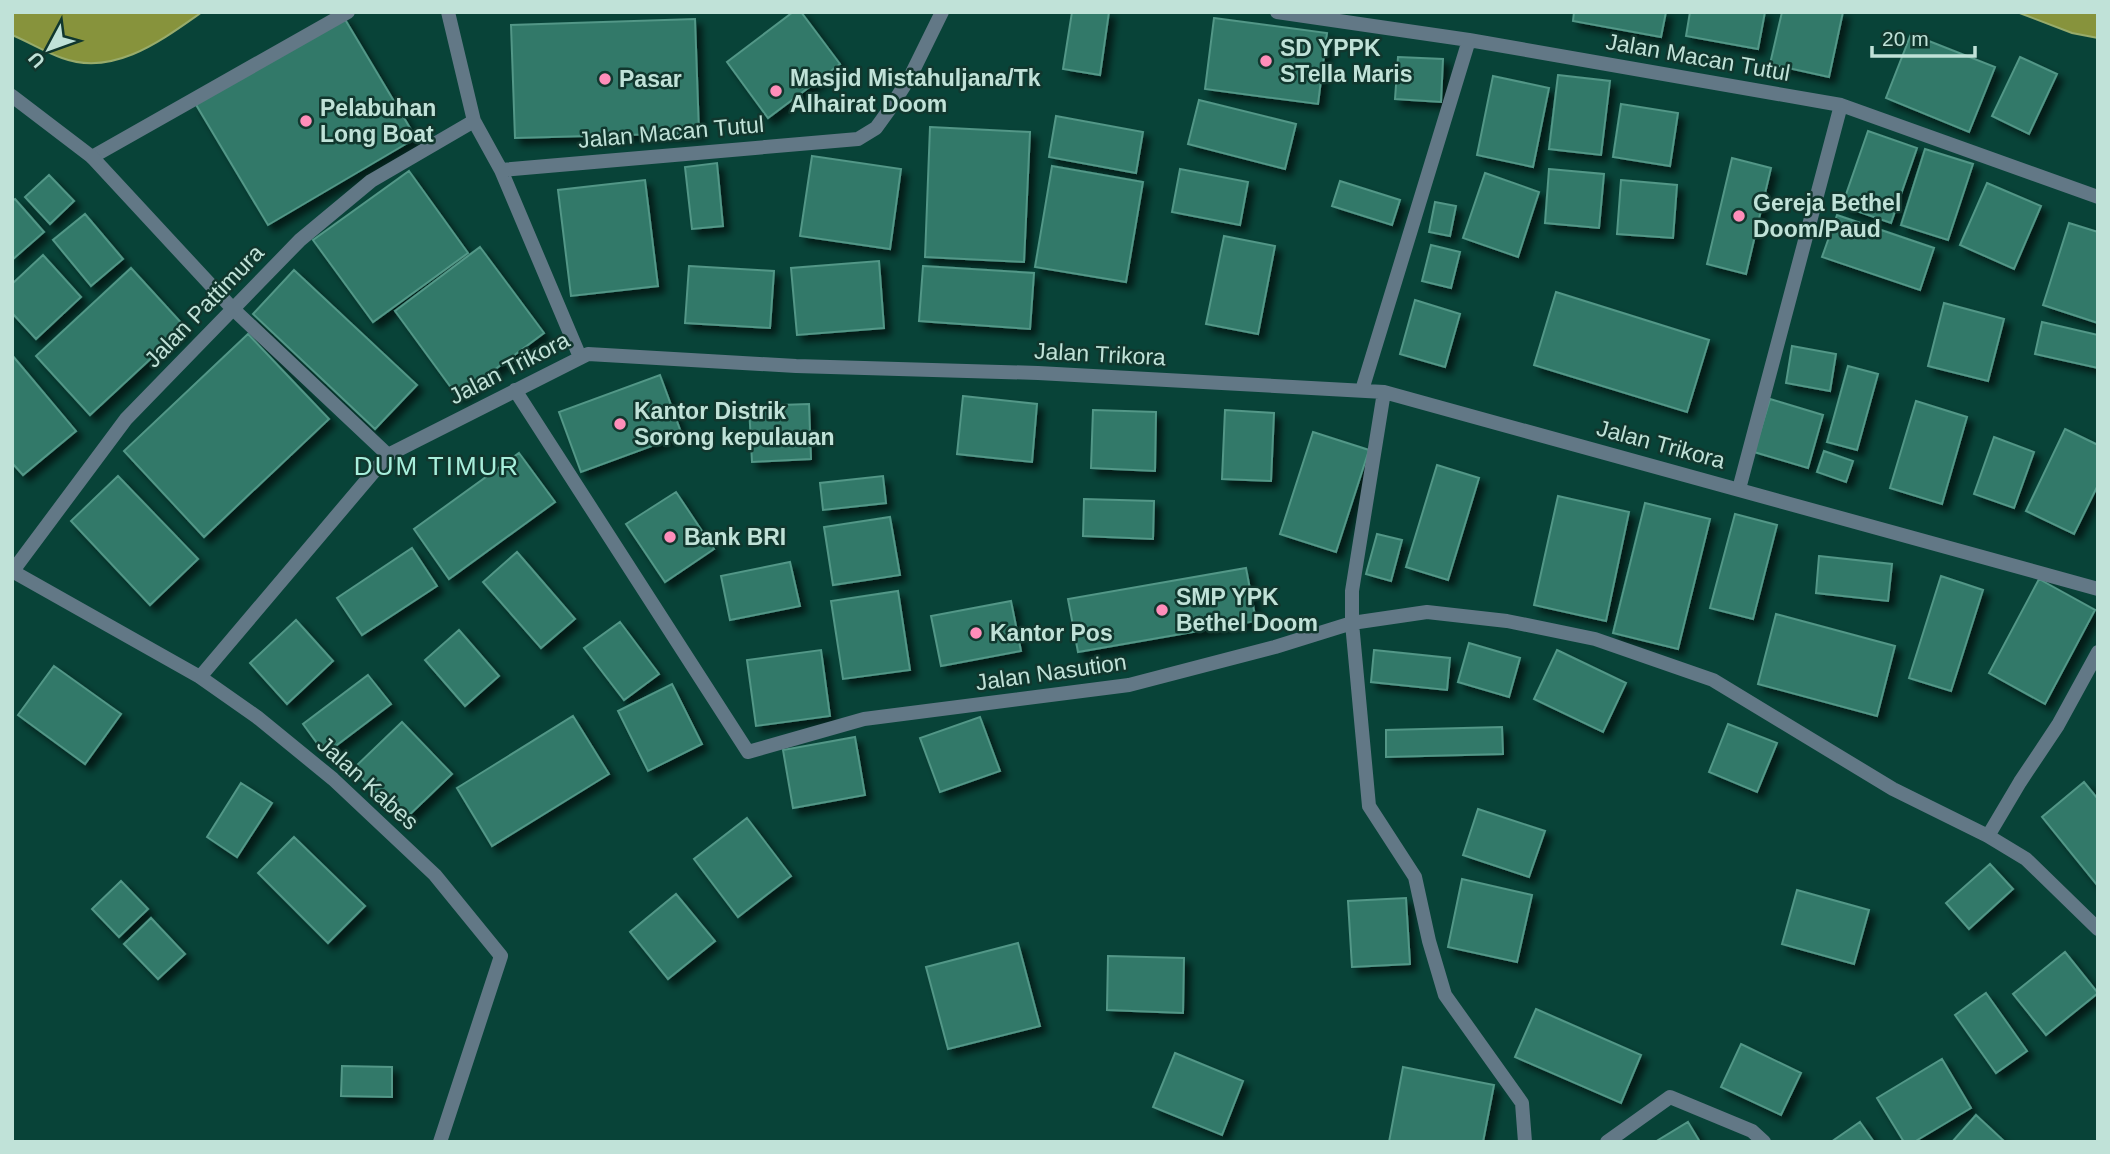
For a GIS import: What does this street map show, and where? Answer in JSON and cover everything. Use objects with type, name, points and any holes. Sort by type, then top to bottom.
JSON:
[{"type":"street","points":[[92,157],[348,12]]},
{"type":"street","points":[[448,12],[474,121],[501,170],[580,357]]},
{"type":"street","name":"Jalan Macan Tutul","points":[[501,170],[858,139],[876,128],[889,110],[911,75],[942,12]]},
{"type":"street","name":"Jalan Macan Tutul","points":[[1277,12],[1469,40],[1841,105],[2098,197]]},
{"type":"street","points":[[1362,390],[1469,40]]},
{"type":"street","points":[[12,96],[92,157],[232,308],[388,455]]},
{"type":"street","points":[[1739,489],[1841,105]]},
{"type":"street","name":"Jalan Pattimura","points":[[12,571],[126,419],[300,240],[371,181],[474,121]]},
{"type":"street","name":"Jalan Trikora","points":[[201,677],[388,455],[588,354],[796,366],[1038,373],[1384,392],[2098,589]]},
{"type":"street","name":"Jalan Nasution","points":[[515,390],[748,752],[864,719],[1129,685],[1275,648],[1352,623]]},
{"type":"street","points":[[1384,392],[1358,559],[1353,574],[1352,623],[1369,806],[1415,877],[1444,995],[1521,1103],[1525,1142]]},
{"type":"street","name":"Jalan Kabes","points":[[12,571],[201,677],[257,717],[333,779],[435,875],[500,956],[440,1142]]},
{"type":"street","points":[[1352,623],[1427,612],[1507,621],[1595,639],[1713,680],[1893,789],[1988,836],[2026,859],[2098,929]]},
{"type":"street","points":[[1988,836],[2058,725],[2098,652]]},
{"type":"street","points":[[1607,1142],[1670,1097],[1752,1131],[1764,1142]]},
{"type":"shaded area","points":[[12,12],[202,12],[171,34],[136,53],[100,63],[81,63],[49,53],[12,35]]},
{"type":"shaded area","points":[[2017,12],[2098,12],[2098,38],[2072,33]]},
{"type":"building","name":"Masjid Mistahuljana/Tk Alhairat Doom","points":[[793,12],[801,12],[840,64],[768,118],[727,62]]},
{"type":"building","points":[[1072,12],[1109,12],[1100,75],[1063,69]]},
{"type":"building","points":[[1574,12],[1666,12],[1661,37],[1573,21]]},
{"type":"building","points":[[1690,12],[1765,12],[1758,49],[1686,36]]},
{"type":"building","points":[[1782,12],[1843,12],[1829,77],[1770,64]]},
{"type":"building","name":"Pelabuhan Long Boat","points":[[343,16],[416,138],[268,225],[195,103]]},
{"type":"building","name":"SD YPPK STella Maris","points":[[1214,18],[1327,33],[1318,104],[1205,89]]},
{"type":"building","name":"Pasar","points":[[695,19],[699,133],[515,138],[511,25]]},
{"type":"building","points":[[1911,34],[1995,67],[1969,132],[1886,98]]},
{"type":"building","points":[[1398,57],[1443,59],[1441,102],[1395,99]]},
{"type":"building","points":[[2020,57],[2057,74],[2029,134],[1992,116]]},
{"type":"building","points":[[1558,75],[1610,81],[1601,155],[1549,149]]},
{"type":"building","points":[[1493,76],[1549,88],[1533,167],[1477,155]]},
{"type":"building","points":[[1199,100],[1296,124],[1285,169],[1188,144]]},
{"type":"building","points":[[1621,104],[1678,113],[1670,166],[1613,157]]},
{"type":"building","points":[[1056,116],[1143,132],[1136,173],[1049,157]]},
{"type":"building","points":[[930,127],[1030,132],[1024,262],[925,257]]},
{"type":"building","points":[[1868,131],[1917,148],[1891,223],[1842,206]]},
{"type":"building","points":[[1925,149],[1973,164],[1948,240],[1901,225]]},
{"type":"building","points":[[812,156],[901,169],[890,249],[800,236]]},
{"type":"building","name":"Gereja Bethel Doom/Paud","points":[[1732,158],[1771,168],[1746,274],[1707,264]]},
{"type":"building","points":[[717,163],[723,226],[692,229],[685,167]]},
{"type":"building","points":[[1052,166],[1143,182],[1126,282],[1035,267]]},
{"type":"building","points":[[1180,169],[1248,182],[1240,225],[1172,212]]},
{"type":"building","points":[[1549,169],[1604,174],[1599,228],[1545,223]]},
{"type":"building","points":[[409,171],[468,253],[373,322],[313,240]]},
{"type":"building","points":[[1485,173],[1539,192],[1518,257],[1463,238]]},
{"type":"building","points":[[49,175],[74,201],[50,224],[25,197]]},
{"type":"building","points":[[645,180],[658,286],[571,296],[558,190]]},
{"type":"building","points":[[1621,180],[1677,185],[1673,238],[1617,234]]},
{"type":"building","points":[[1340,181],[1400,200],[1392,225],[1332,206]]},
{"type":"building","points":[[1987,183],[2041,206],[2014,269],[1960,245]]},
{"type":"building","points":[[15,199],[44,232],[12,260],[12,201]]},
{"type":"building","points":[[1435,202],[1456,206],[1450,236],[1429,232]]},
{"type":"building","points":[[85,214],[123,259],[91,286],[53,240]]},
{"type":"building","points":[[1837,215],[1934,248],[1920,290],[1822,257]]},
{"type":"building","points":[[2069,223],[2098,232],[2098,323],[2043,305]]},
{"type":"building","points":[[1224,236],[1275,246],[1258,334],[1206,324]]},
{"type":"building","points":[[1431,245],[1460,252],[1451,288],[1422,281]]},
{"type":"building","points":[[480,247],[544,333],[458,397],[395,311]]},
{"type":"building","points":[[43,255],[81,297],[36,339],[12,313],[12,284]]},
{"type":"building","points":[[879,261],[884,328],[797,335],[791,268]]},
{"type":"building","points":[[689,266],[774,271],[770,328],[685,323]]},
{"type":"building","points":[[923,266],[1034,273],[1030,329],[919,321]]},
{"type":"building","points":[[131,268],[185,327],[90,415],[36,356]]},
{"type":"building","points":[[294,270],[417,385],[375,429],[253,314]]},
{"type":"building","points":[[1556,292],[1709,340],[1687,412],[1534,365]]},
{"type":"building","points":[[1415,300],[1460,314],[1445,367],[1400,354]]},
{"type":"building","points":[[1944,303],[2004,319],[1988,381],[1928,366]]},
{"type":"building","points":[[2042,322],[2098,335],[2098,368],[2035,354]]},
{"type":"building","points":[[248,334],[329,419],[204,537],[124,451]]},
{"type":"building","points":[[1792,346],[1836,354],[1830,391],[1786,383]]},
{"type":"building","points":[[12,355],[76,431],[23,475],[12,463]]},
{"type":"building","points":[[1848,366],[1878,374],[1857,450],[1827,442]]},
{"type":"building","name":"Kantor Distrik Sorong kepulauan","points":[[660,375],[682,435],[581,472],[559,412]]},
{"type":"building","points":[[963,396],[1037,404],[1032,462],[957,454]]},
{"type":"building","points":[[1770,399],[1823,415],[1808,468],[1754,452]]},
{"type":"building","points":[[1916,401],[1967,417],[1942,504],[1890,488]]},
{"type":"building","points":[[809,404],[811,459],[752,462],[749,406]]},
{"type":"building","points":[[1093,410],[1156,412],[1155,471],[1091,468]]},
{"type":"building","points":[[1225,410],[1274,413],[1271,481],[1222,479]]},
{"type":"building","points":[[2065,429],[2098,445],[2098,485],[2074,534],[2026,511]]},
{"type":"building","points":[[1313,432],[1369,450],[1336,552],[1280,534]]},
{"type":"building","points":[[1994,437],[2034,452],[2014,508],[1974,494]]},
{"type":"building","points":[[1824,451],[1853,461],[1846,482],[1817,472]]},
{"type":"building","points":[[519,453],[555,502],[449,579],[414,529]]},
{"type":"building","points":[[1437,465],[1479,478],[1448,580],[1406,567]]},
{"type":"building","points":[[118,476],[198,559],[150,605],[71,521]]},
{"type":"building","points":[[883,476],[886,503],[823,510],[820,483]]},
{"type":"building","name":"Bank BRI","points":[[676,492],[714,549],[665,582],[626,524]]},
{"type":"building","points":[[1558,496],[1629,512],[1606,621],[1534,605]]},
{"type":"building","points":[[1084,499],[1154,501],[1153,539],[1083,536]]},
{"type":"building","points":[[1645,503],[1710,519],[1678,649],[1613,633]]},
{"type":"building","points":[[1735,514],[1777,525],[1753,619],[1710,608]]},
{"type":"building","points":[[890,517],[900,575],[833,585],[824,527]]},
{"type":"building","points":[[1377,534],[1402,540],[1391,581],[1366,574]]},
{"type":"building","points":[[412,548],[437,586],[362,635],[337,598]]},
{"type":"building","points":[[517,552],[575,619],[541,648],[483,582]]},
{"type":"building","points":[[1819,556],[1892,564],[1888,601],[1816,593]]},
{"type":"building","points":[[790,562],[800,606],[730,620],[721,576]]},
{"type":"building","name":"SMP YPK Bethel Doom","points":[[1246,568],[1256,621],[1078,652],[1068,599]]},
{"type":"building","points":[[1941,576],[1983,590],[1951,691],[1909,678]]},
{"type":"building","points":[[2039,579],[2095,610],[2045,704],[1989,673]]},
{"type":"building","points":[[898,591],[910,670],[843,679],[831,601]]},
{"type":"building","name":"Kantor Pos","points":[[1011,601],[1021,651],[941,666],[931,616]]},
{"type":"building","points":[[1776,614],[1895,646],[1877,716],[1758,684]]},
{"type":"building","points":[[296,620],[333,661],[287,704],[250,663]]},
{"type":"building","points":[[620,622],[659,674],[624,700],[584,648]]},
{"type":"building","points":[[459,630],[499,676],[465,706],[425,660]]},
{"type":"building","points":[[1469,643],[1520,658],[1509,697],[1458,682]]},
{"type":"building","points":[[821,650],[830,716],[756,726],[747,660]]},
{"type":"building","points":[[1374,650],[1450,658],[1447,690],[1371,682]]},
{"type":"building","points":[[1557,650],[1626,683],[1603,732],[1534,699]]},
{"type":"building","points":[[54,666],[121,714],[85,764],[18,715]]},
{"type":"building","points":[[368,675],[391,704],[325,754],[303,724]]},
{"type":"building","points":[[672,684],[702,744],[648,771],[618,711]]},
{"type":"building","points":[[573,716],[609,774],[492,846],[457,788]]},
{"type":"building","points":[[980,717],[1000,771],[940,792],[920,738]]},
{"type":"building","points":[[402,722],[452,774],[403,821],[353,769]]},
{"type":"building","points":[[1728,724],[1777,743],[1757,792],[1709,772]]},
{"type":"building","points":[[1502,727],[1503,754],[1386,757],[1386,730]]},
{"type":"building","points":[[855,737],[865,795],[793,808],[783,750]]},
{"type":"building","points":[[2084,782],[2098,799],[2097,885],[2042,817]]},
{"type":"building","points":[[241,783],[272,803],[237,857],[207,837]]},
{"type":"building","points":[[1478,809],[1545,831],[1529,877],[1463,855]]},
{"type":"building","points":[[747,818],[791,876],[738,917],[694,859]]},
{"type":"building","points":[[294,837],[365,906],[328,943],[258,873]]},
{"type":"building","points":[[1990,864],[2013,889],[1969,929],[1946,903]]},
{"type":"building","points":[[1462,879],[1532,895],[1517,962],[1448,947]]},
{"type":"building","points":[[121,881],[148,909],[119,937],[92,909]]},
{"type":"building","points":[[1797,890],[1869,910],[1854,964],[1782,944]]},
{"type":"building","points":[[676,894],[715,941],[668,979],[630,932]]},
{"type":"building","points":[[1406,898],[1410,964],[1352,967],[1348,901]]},
{"type":"building","points":[[151,918],[185,954],[158,979],[124,944]]},
{"type":"building","points":[[1018,943],[1040,1026],[948,1049],[926,967]]},
{"type":"building","points":[[2065,952],[2098,993],[2046,1035],[2013,994]]},
{"type":"building","points":[[1108,956],[1184,958],[1183,1013],[1107,1010]]},
{"type":"building","points":[[1986,993],[2027,1051],[1996,1073],[1955,1015]]},
{"type":"building","points":[[1536,1009],[1641,1055],[1621,1103],[1515,1057]]},
{"type":"building","points":[[1741,1044],[1801,1073],[1781,1115],[1721,1087]]},
{"type":"building","points":[[1175,1053],[1243,1081],[1222,1135],[1153,1107]]},
{"type":"building","points":[[1942,1059],[1971,1108],[1914,1142],[1904,1142],[1877,1098]]},
{"type":"building","points":[[342,1066],[392,1067],[392,1097],[341,1096]]},
{"type":"building","points":[[1403,1067],[1494,1085],[1483,1142],[1389,1142]]},
{"type":"building","points":[[1976,1115],[2005,1142],[1952,1142]]},
{"type":"building","points":[[1688,1122],[1700,1142],[1655,1142]]},
{"type":"building","points":[[1860,1122],[1874,1142],[1831,1142]]},
{"type":"place","name":"SD YPPK STella Maris","points":[[1266,61]]},
{"type":"place","name":"Pasar","points":[[605,79]]},
{"type":"place","name":"Masjid Mistahuljana/Tk Alhairat Doom","points":[[776,91]]},
{"type":"place","name":"Pelabuhan Long Boat","points":[[306,121]]},
{"type":"place","name":"Gereja Bethel Doom/Paud","points":[[1739,216]]},
{"type":"place","name":"Kantor Distrik Sorong kepulauan","points":[[620,424]]},
{"type":"place","name":"Bank BRI","points":[[670,537]]},
{"type":"place","name":"SMP YPK Bethel Doom","points":[[1162,610]]},
{"type":"place","name":"Kantor Pos","points":[[976,633]]},
{"type":"district","name":"DUM TIMUR","points":[[437,466]]}]
